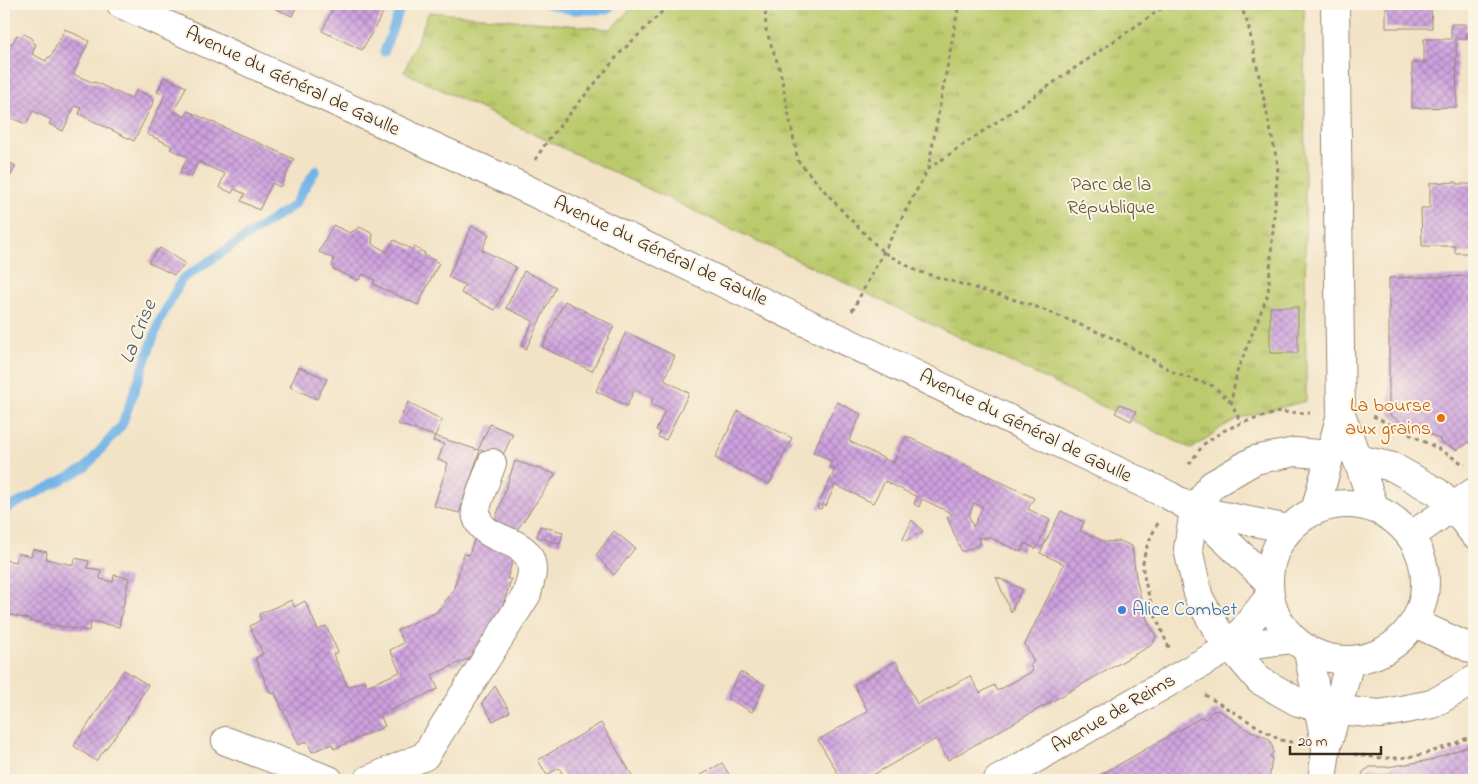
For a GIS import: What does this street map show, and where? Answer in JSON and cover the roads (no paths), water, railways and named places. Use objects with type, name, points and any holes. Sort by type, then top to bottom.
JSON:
[{"type":"main road","name":"Avenue du Général de Gaulle","points":[[121,4],[518,185],[1162,492],[1194,510],[1269,588]]},
{"type":"main road","points":[[1315,511],[1341,414],[1335,4]]},
{"type":"main road","points":[[1341,414],[1375,509]]},
{"type":"main road","points":[[1330,455],[1295,452],[1255,460],[1212,484],[1194,510],[1188,549],[1198,598],[1218,633],[1259,680],[1298,702],[1328,708],[1380,714],[1432,704],[1474,680]]},
{"type":"main road","points":[[1357,459],[1393,467],[1437,492],[1463,500]]},
{"type":"main road","points":[[370,780],[425,756],[527,594],[532,572],[530,557],[519,546],[487,532],[479,524],[476,509],[492,463]]},
{"type":"main road","points":[[1463,500],[1474,534]]},
{"type":"main road","points":[[1411,536],[1463,500]]},
{"type":"main road","points":[[1300,645],[1328,659],[1350,661],[1376,656],[1398,642],[1415,623],[1425,594],[1424,564],[1411,536],[1395,520],[1375,509],[1355,504],[1335,505],[1315,511],[1301,519],[1289,529],[1274,553],[1269,588],[1278,619],[1300,645],[1328,708]]},
{"type":"main road","name":"Avenue du Général de Gaulle","points":[[1194,510],[1289,529]]},
{"type":"main road","name":"Avenue de Reims","points":[[998,780],[1230,647],[1269,588]]},
{"type":"main road","points":[[1415,623],[1474,650]]},
{"type":"main road","name":"Avenue de Reims","points":[[1230,647],[1300,645]]},
{"type":"main road","points":[[1322,780],[1328,708],[1350,661]]},
{"type":"main road","points":[[226,740],[329,780]]},
{"type":"waterway","name":"La Crise","points":[[384,52],[402,4]]},
{"type":"waterway","name":"La Crise","points":[[547,4],[571,10],[607,10],[613,4]]},
{"type":"waterway","name":"La Crise","points":[[4,510],[85,468],[122,425],[160,320],[182,279],[294,205],[316,170]]},
{"type":"place","name":"La bourse aux grains","points":[[1441,418]]},
{"type":"place","name":"Alice Combet","points":[[1122,610]]},
{"type":"park label","name":"Parc de la République","points":[[1111,196]]}]
